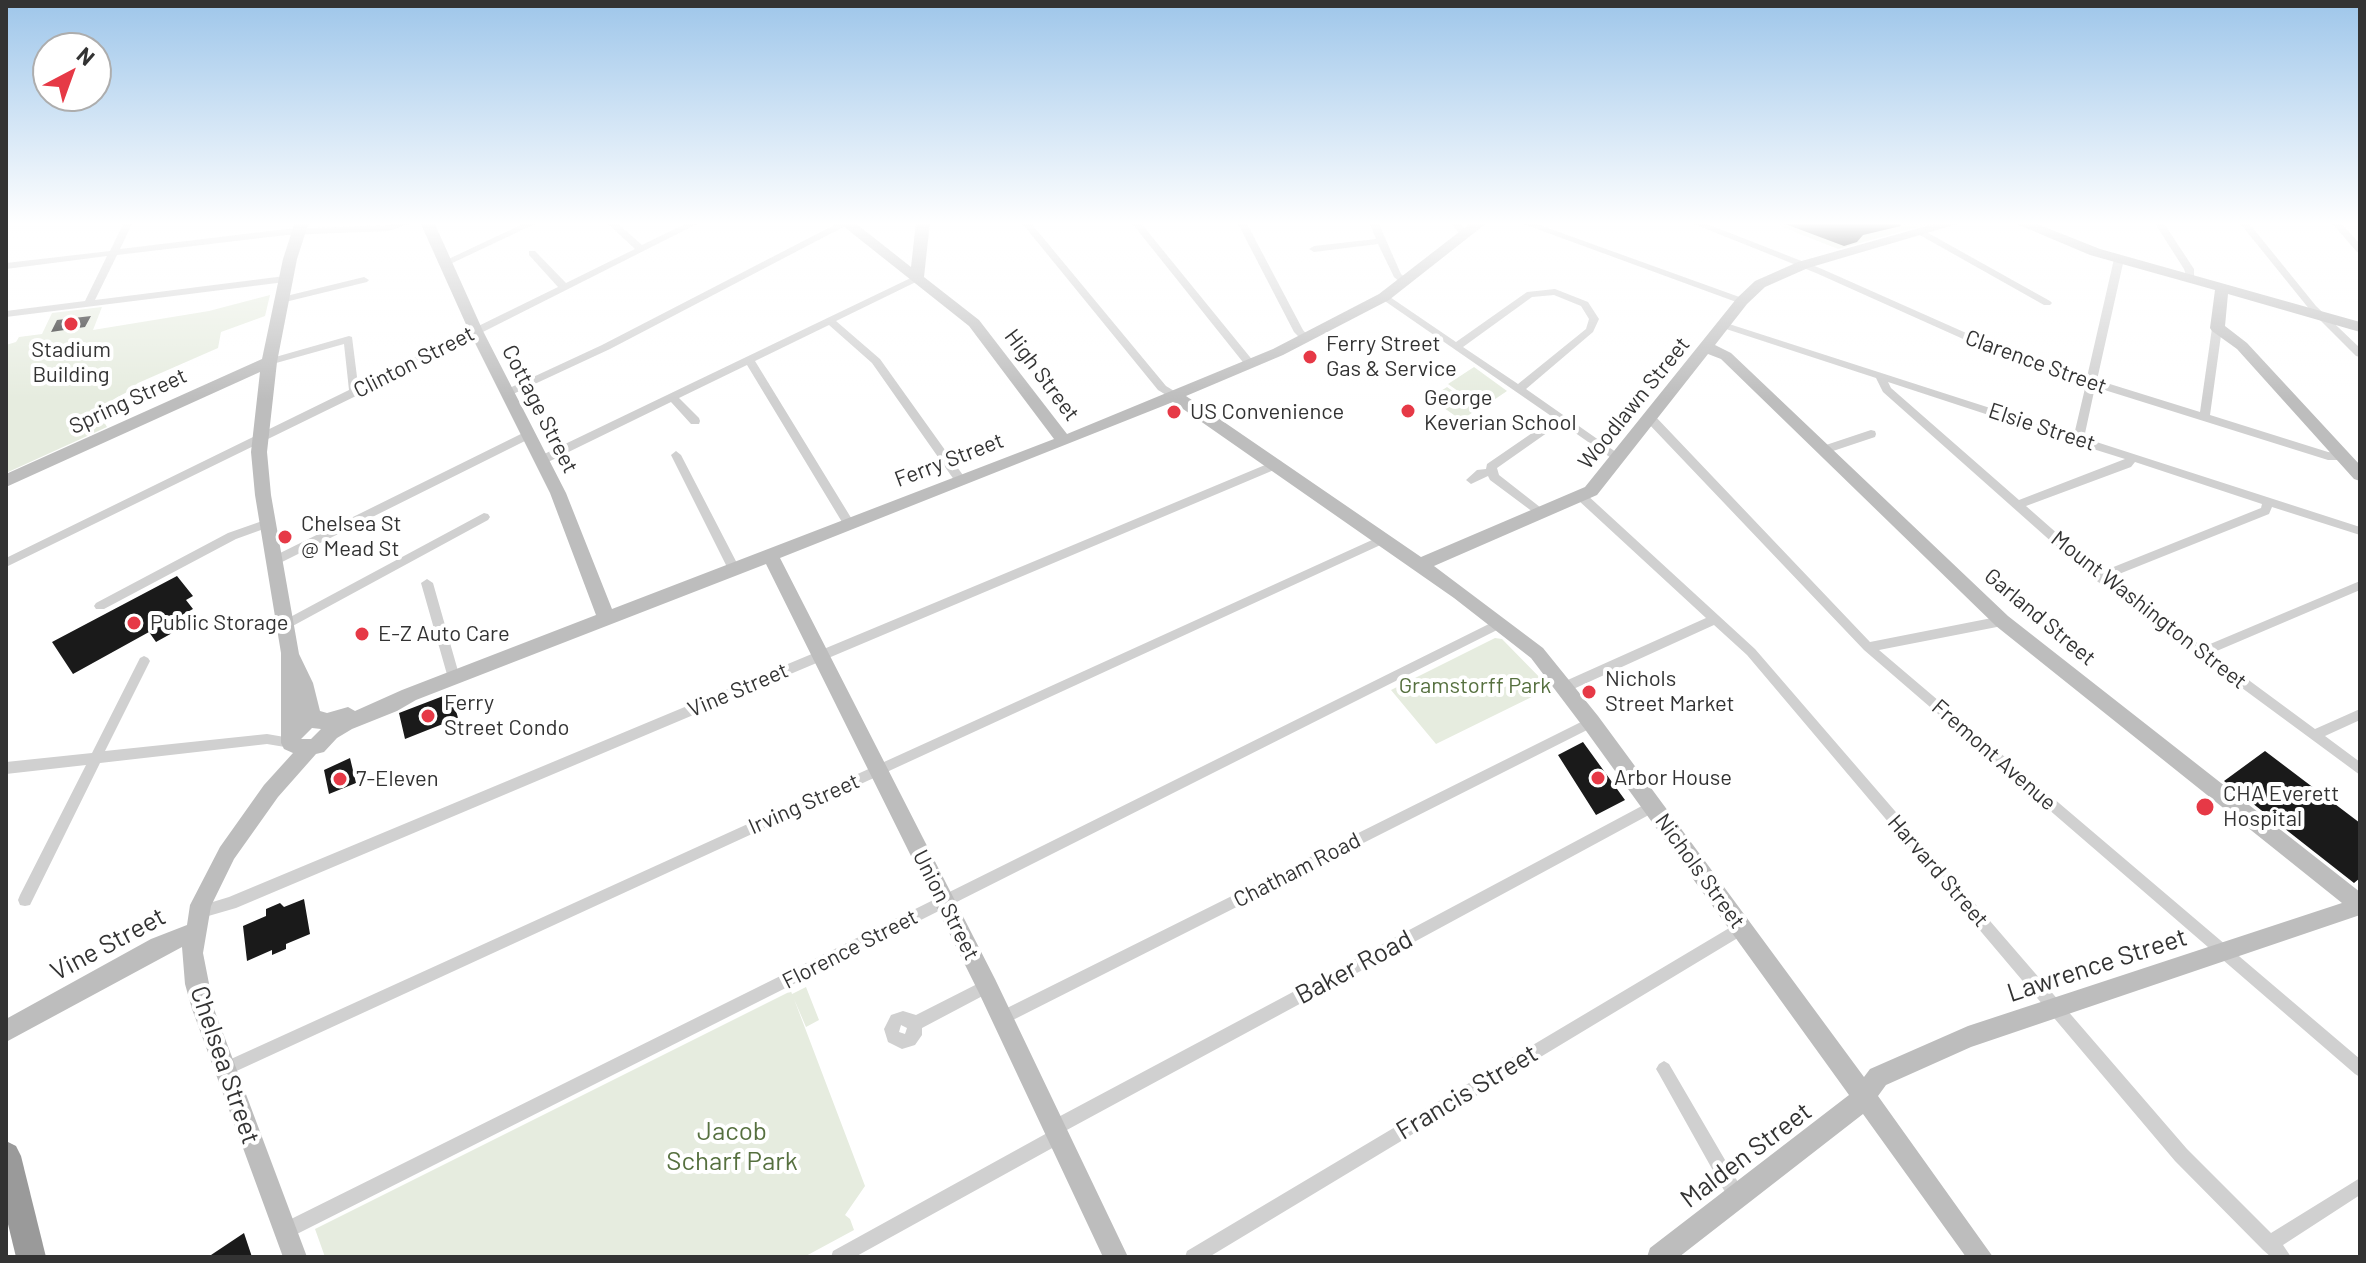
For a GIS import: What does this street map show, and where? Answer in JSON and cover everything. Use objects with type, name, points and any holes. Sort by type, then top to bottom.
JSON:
[{"type":"highway","points":[[6,1156],[31,1257]]},
{"type":"street","points":[[89,303],[100,281]]},
{"type":"street","points":[[6,314],[269,281]]},
{"type":"street","points":[[6,768],[267,739],[298,743],[290,653],[259,452],[269,362],[285,281]]},
{"type":"street","points":[[281,300],[360,281]]},
{"type":"street","name":"Cottage Street","points":[[453,281],[571,523],[607,619]]},
{"type":"street","points":[[558,281],[565,288]]},
{"type":"street","name":"Clinton Street","points":[[6,563],[579,281]]},
{"type":"street","points":[[507,393],[606,347],[733,281]]},
{"type":"street","points":[[542,460],[911,281]]},
{"type":"street","name":"High Street","points":[[921,281],[974,323],[1064,441]]},
{"type":"street","points":[[1074,281],[1162,388],[1175,396]]},
{"type":"street","points":[[1183,281],[1250,364]]},
{"type":"street","points":[[1272,281],[1299,332],[1306,339]]},
{"type":"street","points":[[1686,281],[1742,301]]},
{"type":"street","name":"Woodlawn Street","points":[[1419,565],[1582,497],[1594,488],[1742,301],[1766,281]]},
{"type":"street","name":"Clarence Street","points":[[1839,281],[2000,353],[2328,456],[2343,457]]},
{"type":"street","points":[[2008,281],[2047,303]]},
{"type":"street","points":[[2078,440],[2114,281]]},
{"type":"street","points":[[2198,281],[2360,327]]},
{"type":"street","points":[[2292,281],[2321,316],[2360,354]]},
{"type":"street","name":"Ferry Street","points":[[298,743],[323,742],[324,724],[454,678],[1175,396],[1306,339],[1384,297],[1405,282]]},
{"type":"street","points":[[2204,418],[2222,288]]},
{"type":"street","points":[[1456,347],[1530,294],[1555,292],[1585,304],[1594,319],[1592,327],[1519,389]]},
{"type":"street","points":[[1384,297],[1618,457]]},
{"type":"street","points":[[829,320],[876,361],[961,481]]},
{"type":"street","name":"Elsie Street","points":[[1723,325],[2360,531]]},
{"type":"street","points":[[2217,328],[2242,346],[2360,475]]},
{"type":"street","points":[[269,362],[349,339],[354,393]]},
{"type":"street","name":"Garland Street","points":[[1707,347],[1726,356],[2002,621],[2360,904]]},
{"type":"street","points":[[749,360],[849,524]]},
{"type":"street","name":"Spring Street","points":[[6,481],[269,362]]},
{"type":"street","name":"Mount Washington Street","points":[[1879,374],[1886,389],[2099,577],[2360,769]]},
{"type":"street","name":"Nichols Street","points":[[1175,396],[1383,539],[1501,623],[1537,653],[1653,806],[1981,1257]]},
{"type":"street","points":[[672,397],[695,421]]},
{"type":"street","points":[[1491,472],[1493,463],[1561,418]]},
{"type":"street","name":"Fremont Avenue","points":[[1650,418],[1868,647],[2360,1069]]},
{"type":"street","points":[[274,561],[529,434]]},
{"type":"street","points":[[1824,450],[1871,434]]},
{"type":"street","points":[[676,455],[734,569]]},
{"type":"street","points":[[2017,505],[2126,464],[2133,457]]},
{"type":"street","name":"Vine Street","points":[[6,1031],[231,903],[1277,464]]},
{"type":"street","points":[[1471,480],[1480,473],[1491,472],[1541,514]]},
{"type":"street","name":"Harvard Street","points":[[1582,497],[1751,652],[2187,1162],[2283,1257]]},
{"type":"street","points":[[2099,577],[2264,511],[2269,501]]},
{"type":"street","points":[[285,625],[484,517]]},
{"type":"street","points":[[100,606],[232,536],[268,523]]},
{"type":"street","name":"Irving Street","points":[[225,1069],[1383,539]]},
{"type":"street","name":"Union Street","points":[[770,555],[987,986],[1116,1257]]},
{"type":"street","points":[[427,583],[454,678]]},
{"type":"street","points":[[2201,653],[2360,585]]},
{"type":"street","points":[[1565,687],[1716,619]]},
{"type":"street","points":[[1868,647],[2002,621]]},
{"type":"street","name":"Florence Street","points":[[285,1231],[1501,623]]},
{"type":"street","points":[[290,653],[299,668],[311,715],[324,724]]},
{"type":"street","points":[[25,900],[144,661]]},
{"type":"street","points":[[2314,735],[2360,714]]},
{"type":"street","name":"Chatham Road","points":[[1002,1018],[1591,722]]},
{"type":"street","name":"Chelsea Street","points":[[295,1257],[196,984],[192,953],[196,922],[227,853],[271,791],[298,743]]},
{"type":"street","name":"Baker Road","points":[[839,1257],[1057,1131],[1653,806]]},
{"type":"street","name":"Lawrence Street","points":[[1863,1095],[1875,1078],[1917,1058],[2055,1007],[2347,912],[2360,904]]},
{"type":"street","name":"Francis Street","points":[[1193,1257],[1741,928]]},
{"type":"street","points":[[914,1024],[987,986]]},
{"type":"street","points":[[1664,1069],[1736,1195]]},
{"type":"street","name":"Malden Street","points":[[1674,1253],[1736,1195],[1852,1110],[1863,1095]]},
{"type":"street","points":[[2269,1244],[2360,1186]]},
{"type":"green space","points":[[270,295],[265,316],[221,332],[218,348],[138,383],[96,409],[107,427],[6,473],[6,345],[16,342],[19,337],[42,334],[52,313],[102,307],[93,330],[209,311]]},
{"type":"green space","points":[[1474,367],[1507,391],[1482,408],[1448,384]]},
{"type":"green space","points":[[1447,387],[1478,409],[1461,420],[1430,398]]},
{"type":"green space","name":"Gramstorff Park","points":[[1495,638],[1502,639],[1550,688],[1436,744],[1391,690]]},
{"type":"green space","name":"Jacob Scharf Park","points":[[806,987],[819,1020],[806,1027],[794,999],[865,1186],[845,1215],[854,1230],[804,1257],[325,1257],[315,1229],[791,991],[792,994]]},
{"type":"building","name":"Stadium Building","points":[[91,316],[85,327],[51,332],[57,320]]},
{"type":"building","name":"Public Storage","points":[[177,576],[193,596],[186,600],[193,609],[176,618],[183,627],[156,642],[149,632],[73,674],[52,642]]},
{"type":"building","name":"Ferry Street Condo","points":[[451,693],[458,718],[405,739],[399,713]]},
{"type":"building","name":"Arbor House","points":[[1583,742],[1625,800],[1596,815],[1558,755]]},
{"type":"building","points":[[2265,751],[2360,823],[2360,878],[2354,883],[2224,781]]},
{"type":"building","name":"7-Eleven","points":[[350,758],[356,783],[329,794],[324,770]]},
{"type":"building","points":[[304,899],[310,934],[286,944],[286,949],[272,955],[272,950],[247,961],[243,926],[266,916],[266,909],[280,903],[284,907]]},
{"type":"building","points":[[244,1233],[252,1257],[208,1257]]},
{"type":"place","name":"Stadium Building","points":[[71,324]]},
{"type":"place","name":"Ferry Street Gas & Service","points":[[1310,357]]},
{"type":"place","name":"George Keverian School","points":[[1408,411]]},
{"type":"place","name":"US Convenience","points":[[1174,412]]},
{"type":"place","name":"Chelsea St @ Mead St","points":[[285,537]]},
{"type":"place","name":"Public Storage","points":[[134,623]]},
{"type":"place","name":"E-Z Auto Care","points":[[362,634]]},
{"type":"place","name":"Nichols Street Market","points":[[1589,692]]},
{"type":"place","name":"Ferry Street Condo","points":[[428,716]]},
{"type":"place","name":"Arbor House","points":[[1598,778]]},
{"type":"place","name":"7-Eleven","points":[[340,779]]},
{"type":"place","name":"CHA Everett Hospital","points":[[2205,807]]}]
